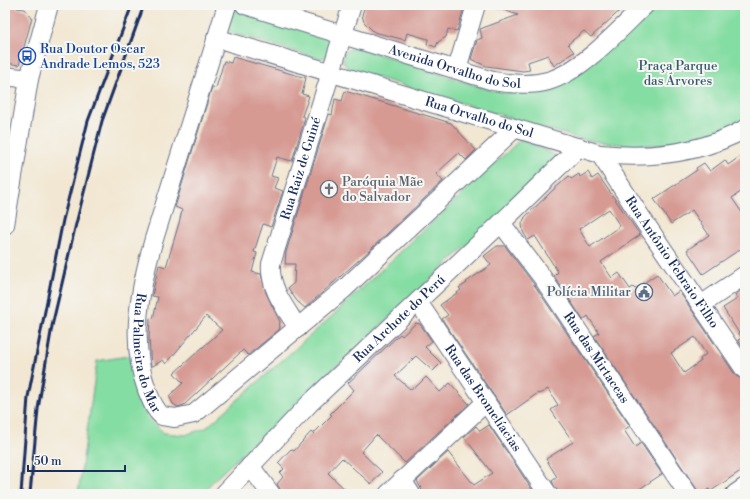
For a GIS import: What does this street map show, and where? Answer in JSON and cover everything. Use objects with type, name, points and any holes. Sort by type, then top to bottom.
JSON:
[{"type":"street","name":"Rua Palmeira do Mar","points":[[227,5],[148,261],[137,336],[143,379],[152,403],[162,416],[169,418],[184,417],[194,414],[344,289],[514,129]]},
{"type":"street","name":"Avenida Orvalho do Sol","points":[[245,5],[493,80],[511,84],[548,81],[567,73],[587,58],[645,5]]},
{"type":"street","name":"Rua Raiz de Guiné","points":[[298,328],[276,290],[271,272],[271,264],[352,5]]},
{"type":"street","points":[[457,69],[476,5]]},
{"type":"street","points":[[5,225],[28,79],[43,8]]},
{"type":"street","name":"Rua Orvalho do Sol","points":[[216,38],[600,154],[631,157],[681,152],[710,144],[745,129]]},
{"type":"street","points":[[5,76],[28,79]]},
{"type":"street","name":"Rua Archote do Perú","points":[[224,494],[310,403],[502,223],[579,147]]},
{"type":"street","name":"Rua Antônio Febraio Filho","points":[[600,154],[745,370]]},
{"type":"street","name":"Rua das Mirtaceas","points":[[502,223],[542,277],[688,494]]},
{"type":"street","points":[[701,305],[745,275]]},
{"type":"street","name":"Rua das Bromelíacias","points":[[418,302],[548,494]]},
{"type":"street","points":[[388,494],[407,487],[486,402]]},
{"type":"street","points":[[250,466],[271,494]]},
{"type":"street","points":[[735,494],[745,487]]},
{"type":"green space","name":"Praça Parque das Árvores","points":[[654,5],[745,5],[745,120],[726,130],[706,137],[664,144],[622,144],[580,139],[349,69],[343,62],[345,51],[356,47],[490,90],[508,93],[527,92],[579,74]]},
{"type":"green space","points":[[233,9],[330,35],[334,41],[330,55],[321,59],[232,33],[227,29]]},
{"type":"green space","points":[[521,139],[561,158],[213,481],[202,494],[78,494],[97,361],[134,355],[146,415],[164,433],[185,435],[206,428],[331,317]]},
{"type":"building","points":[[5,5],[17,5],[17,8],[25,9],[32,18],[19,65],[5,63]]},
{"type":"building","points":[[365,5],[465,5],[457,31],[448,29],[446,37],[438,42],[436,47],[427,44],[428,39],[407,33],[405,40],[374,32],[364,22],[362,15]]},
{"type":"building","points":[[496,5],[626,5],[591,37],[584,31],[568,44],[574,52],[554,66],[548,55],[528,62],[530,70],[523,71],[486,66],[471,59],[477,40],[482,38],[480,29],[518,15],[495,7]]},
{"type":"building","points":[[233,57],[306,78],[302,94],[309,96],[302,116],[305,117],[303,125],[292,161],[277,157],[271,176],[278,178],[274,188],[283,191],[271,227],[263,224],[254,252],[257,253],[252,272],[261,274],[266,293],[280,322],[280,326],[279,330],[248,355],[243,350],[184,405],[178,407],[173,404],[169,396],[183,383],[174,373],[222,330],[206,316],[166,364],[163,360],[151,367],[149,339],[150,318],[153,319],[158,297],[152,296],[159,265],[166,267],[179,223],[182,210],[175,207],[212,87],[216,88],[224,61],[231,63]]},
{"type":"building","points":[[345,91],[451,123],[476,150],[466,160],[459,153],[450,161],[436,174],[443,181],[370,250],[305,308],[297,301],[288,288],[294,283],[295,264],[285,264],[286,252],[329,114],[332,115],[335,99],[342,101]]},
{"type":"building","points":[[745,153],[745,189],[732,198],[745,217],[745,246],[703,274],[687,250],[709,235],[692,210],[671,224],[654,199],[697,170],[696,168],[704,163],[710,171],[725,160],[728,165]]},
{"type":"building","points":[[588,172],[592,179],[598,175],[640,235],[601,262],[612,278],[619,273],[630,289],[633,287],[635,289],[657,274],[672,296],[679,291],[736,376],[745,380],[745,468],[711,491],[709,489],[701,494],[698,491],[594,336],[599,333],[588,316],[583,320],[554,276],[558,272],[535,236],[528,240],[523,232],[522,224],[525,217],[569,176],[571,179],[579,174],[580,177]],"holes":[[[609,209],[620,226],[590,247],[579,229]],[[695,337],[706,354],[700,359],[701,361],[684,373],[671,353]]]},
{"type":"building","points":[[497,246],[505,246],[533,283],[630,426],[624,430],[635,447],[641,443],[662,474],[632,494],[558,494],[552,481],[557,477],[546,459],[573,442],[551,410],[558,405],[548,389],[539,394],[538,393],[507,415],[442,319],[448,315],[440,305],[461,290],[459,288],[467,283],[466,282],[491,265],[484,256]]},
{"type":"building","points":[[745,288],[745,351],[738,340],[742,338],[723,308],[737,299],[735,295]]},
{"type":"building","points":[[416,323],[420,324],[432,341],[425,347],[441,363],[433,371],[416,356],[395,376],[410,389],[417,386],[426,377],[440,392],[450,383],[469,404],[405,463],[376,435],[361,452],[382,472],[371,484],[342,458],[328,473],[350,494],[283,494],[277,484],[283,477],[280,473],[284,469],[278,463],[291,449],[294,451],[311,432],[313,434],[354,390],[348,383],[400,334],[402,336]]},
{"type":"building","points":[[489,425],[535,494],[424,494],[417,481],[448,452],[474,485],[492,473],[464,437],[476,426],[480,431]]},
{"type":"railway","points":[[21,494],[28,397],[63,220],[88,121],[132,5]]},
{"type":"railway","points":[[30,494],[38,409],[52,326],[102,121],[144,5]]},
{"type":"place","name":"Rua Doutor Oscar Andrade Lemos, 523","points":[[27,56]]},
{"type":"place","name":"Paróquia Mãe do Salvador","points":[[329,189]]},
{"type":"place","name":"Polícia Militar","points":[[644,292]]}]
